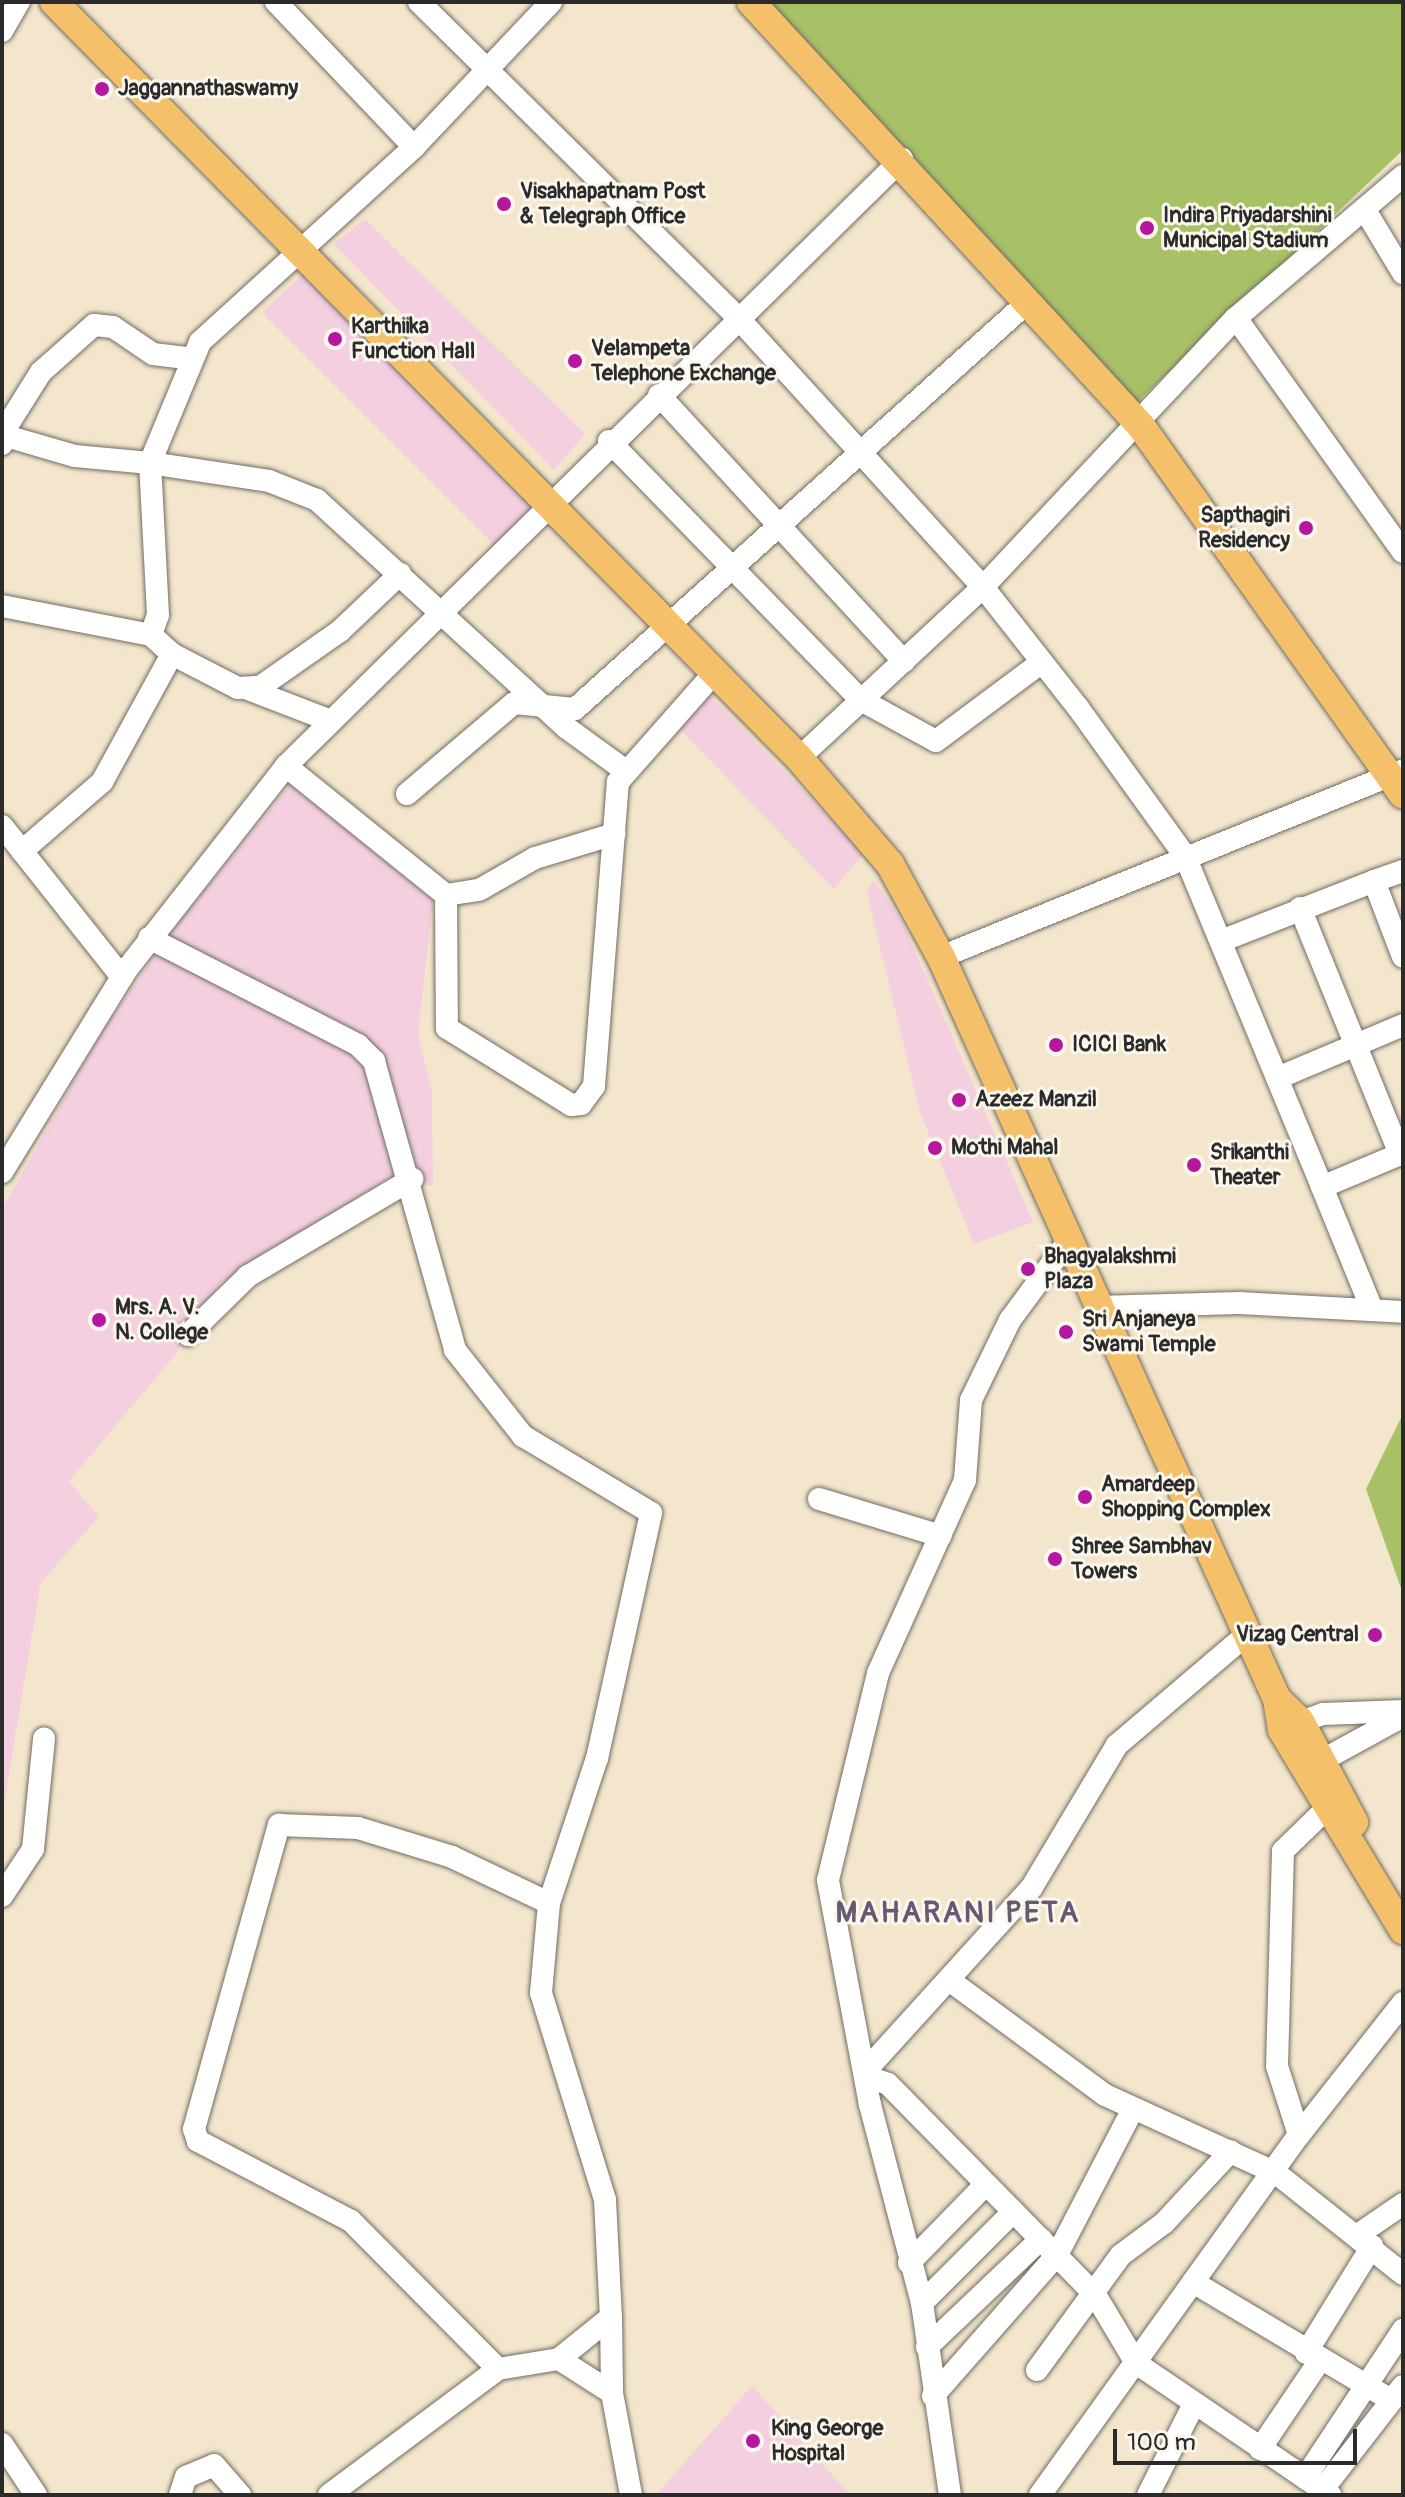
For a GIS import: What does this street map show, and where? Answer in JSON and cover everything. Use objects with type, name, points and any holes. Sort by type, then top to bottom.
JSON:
[{"type":"main road","points":[[54,2],[302,250],[799,758],[890,864],[941,957],[1245,1636],[1314,1765],[1403,1899]]},
{"type":"main road","points":[[751,2],[902,159],[1141,426],[1400,780]]},
{"type":"main road","points":[[1314,1765],[1326,1809],[1403,1930]]},
{"type":"street","points":[[2,31],[19,2]]},
{"type":"street","points":[[276,2],[414,147]]},
{"type":"street","points":[[419,2],[739,319],[859,456],[983,587],[1185,856],[1280,1077],[1371,1307]]},
{"type":"street","points":[[151,635],[158,615],[150,463],[188,358],[414,147],[551,2]]},
{"type":"street","points":[[2,1172],[149,938],[286,766],[609,441],[902,159]]},
{"type":"street","points":[[799,758],[983,587],[1141,426],[1236,318],[1403,176]]},
{"type":"street","points":[[1365,210],[1403,273]]},
{"type":"street","points":[[407,794],[514,703],[575,709],[671,627],[1029,301]]},
{"type":"street","points":[[1236,318],[1403,552]]},
{"type":"street","points":[[188,358],[153,354],[113,327],[94,325],[41,372],[3,438],[62,453],[150,463],[303,491],[400,574],[544,706],[623,769]]},
{"type":"street","points":[[659,395],[904,661]]},
{"type":"street","points":[[609,441],[861,700],[936,741],[1042,662]]},
{"type":"street","points":[[248,689],[340,631],[400,574]]},
{"type":"street","points":[[2,606],[151,635],[172,654],[248,689],[331,721]]},
{"type":"street","points":[[22,851],[102,782],[172,654]]},
{"type":"street","points":[[446,895],[447,1028],[571,1105],[581,1104],[594,1086],[614,834],[623,769],[715,672]]},
{"type":"street","points":[[286,766],[446,895],[479,890],[535,858],[614,834]]},
{"type":"street","points":[[941,957],[1185,856],[1400,780]]},
{"type":"street","points":[[2,826],[122,977]]},
{"type":"street","points":[[1221,941],[1300,908],[1403,871]]},
{"type":"street","points":[[1374,881],[1403,957]]},
{"type":"street","points":[[1300,908],[1402,1153],[1322,1187]]},
{"type":"street","points":[[149,938],[358,1045],[384,1081],[455,1350],[523,1436],[651,1513],[597,1758],[549,1903],[541,1993],[605,2200],[612,2393],[631,2495]]},
{"type":"street","points":[[1280,1077],[1403,1025]]},
{"type":"street","points":[[188,1335],[248,1276],[412,1179]]},
{"type":"street","points":[[950,2495],[933,2396],[922,2303],[909,2263],[831,1901],[829,1861],[878,1673],[965,1480],[971,1400],[1010,1320],[1067,1243]]},
{"type":"street","points":[[1097,1307],[1371,1307],[1403,1312]]},
{"type":"street","points":[[819,1499],[941,1536]]},
{"type":"street","points":[[868,2072],[1032,1887],[1117,1745],[1245,1636]]},
{"type":"street","points":[[1291,1725],[1403,1714]]},
{"type":"street","points":[[1314,1765],[1403,1714]]},
{"type":"street","points":[[2,1896],[33,1849],[44,1739]]},
{"type":"street","points":[[1299,2135],[1277,2066],[1283,1851],[1326,1809]]},
{"type":"street","points":[[498,2369],[351,2221],[206,2146],[194,2129],[279,1825],[358,1828],[452,1857],[549,1903]]},
{"type":"street","points":[[949,1980],[1133,2109],[1276,2173],[1366,2240],[1403,2274]]},
{"type":"street","points":[[1040,2495],[1193,2282],[1276,2173],[1299,2135],[1403,2003]]},
{"type":"street","points":[[868,2072],[888,2084],[1096,2296],[1136,2363],[1314,2488]]},
{"type":"street","points":[[933,2396],[1057,2255],[1133,2109]]},
{"type":"street","points":[[1037,2370],[1096,2296],[1121,2255],[1164,2223],[1231,2151]]},
{"type":"street","points":[[909,2263],[986,2184]]},
{"type":"street","points":[[1260,2449],[1313,2357],[1366,2240],[1403,2204]]},
{"type":"street","points":[[922,2303],[1013,2212]]},
{"type":"street","points":[[927,2347],[1041,2239]]},
{"type":"street","points":[[1193,2282],[1313,2357],[1364,2384],[1397,2393],[1314,2488]]},
{"type":"street","points":[[329,2495],[498,2369],[559,2359],[611,2317]]},
{"type":"street","points":[[1314,2488],[1364,2384],[1403,2330]]},
{"type":"street","points":[[559,2359],[612,2393]]},
{"type":"street","points":[[1148,2495],[1194,2404]]},
{"type":"street","points":[[2,2444],[36,2495]]},
{"type":"street","points":[[180,2495],[186,2477],[214,2465],[240,2495]]},
{"type":"shaded area","points":[[365,219],[585,434],[554,470],[334,244]]},
{"type":"shaded area","points":[[305,272],[535,506],[497,548],[262,313]]},
{"type":"shaded area","points":[[703,689],[864,853],[834,889],[673,722]]},
{"type":"shaded area","name":"Mrs. A. V. N. College","points":[[291,784],[433,900],[418,1034],[432,1091],[433,1186],[389,1177],[220,1283],[174,1356],[69,1481],[99,1517],[41,1582],[2,1816],[2,1209],[101,1033],[173,929]]},
{"type":"shaded area","points":[[873,880],[900,917],[1033,1222],[974,1244],[920,1112],[867,893]]},
{"type":"shaded area","name":"King George Hospital","points":[[752,2386],[850,2495],[656,2495]]},
{"type":"green space","name":"Indira Priyadarshini Municipal Stadium","points":[[768,2],[1403,2],[1403,150],[1137,402]]},
{"type":"green space","points":[[1403,1414],[1403,1594],[1366,1489]]},
{"type":"place","name":"Jaggannathaswamy","points":[[102,89]]},
{"type":"place","name":"Visakhapatnam Post & Telegraph Office","points":[[504,204]]},
{"type":"place","name":"Indira Priyadarshini Municipal Stadium","points":[[1147,228]]},
{"type":"place","name":"Karthiika Function Hall","points":[[335,339]]},
{"type":"place","name":"Velampeta Telephone Exchange","points":[[575,361]]},
{"type":"place","name":"Sapthagiri Residency","points":[[1306,528]]},
{"type":"place","name":"ICICI Bank","points":[[1056,1045]]},
{"type":"place","name":"Azeez Manzil","points":[[959,1100]]},
{"type":"place","name":"Mothi Mahal","points":[[935,1148]]},
{"type":"place","name":"Srikanthi Theater","points":[[1194,1165]]},
{"type":"place","name":"Bhagyalakshmi Plaza","points":[[1028,1269]]},
{"type":"place","name":"Mrs. A. V. N. College","points":[[99,1320]]},
{"type":"place","name":"Sri Anjaneya Swami Temple","points":[[1066,1332]]},
{"type":"place","name":"Amardeep Shopping Complex","points":[[1085,1497]]},
{"type":"place","name":"Shree Sambhav Towers","points":[[1055,1559]]},
{"type":"place","name":"Vizag Central","points":[[1375,1635]]},
{"type":"place","name":"King George Hospital","points":[[753,2441]]},
{"type":"district","name":"MAHARANI PETA","points":[[958,1913]]}]
